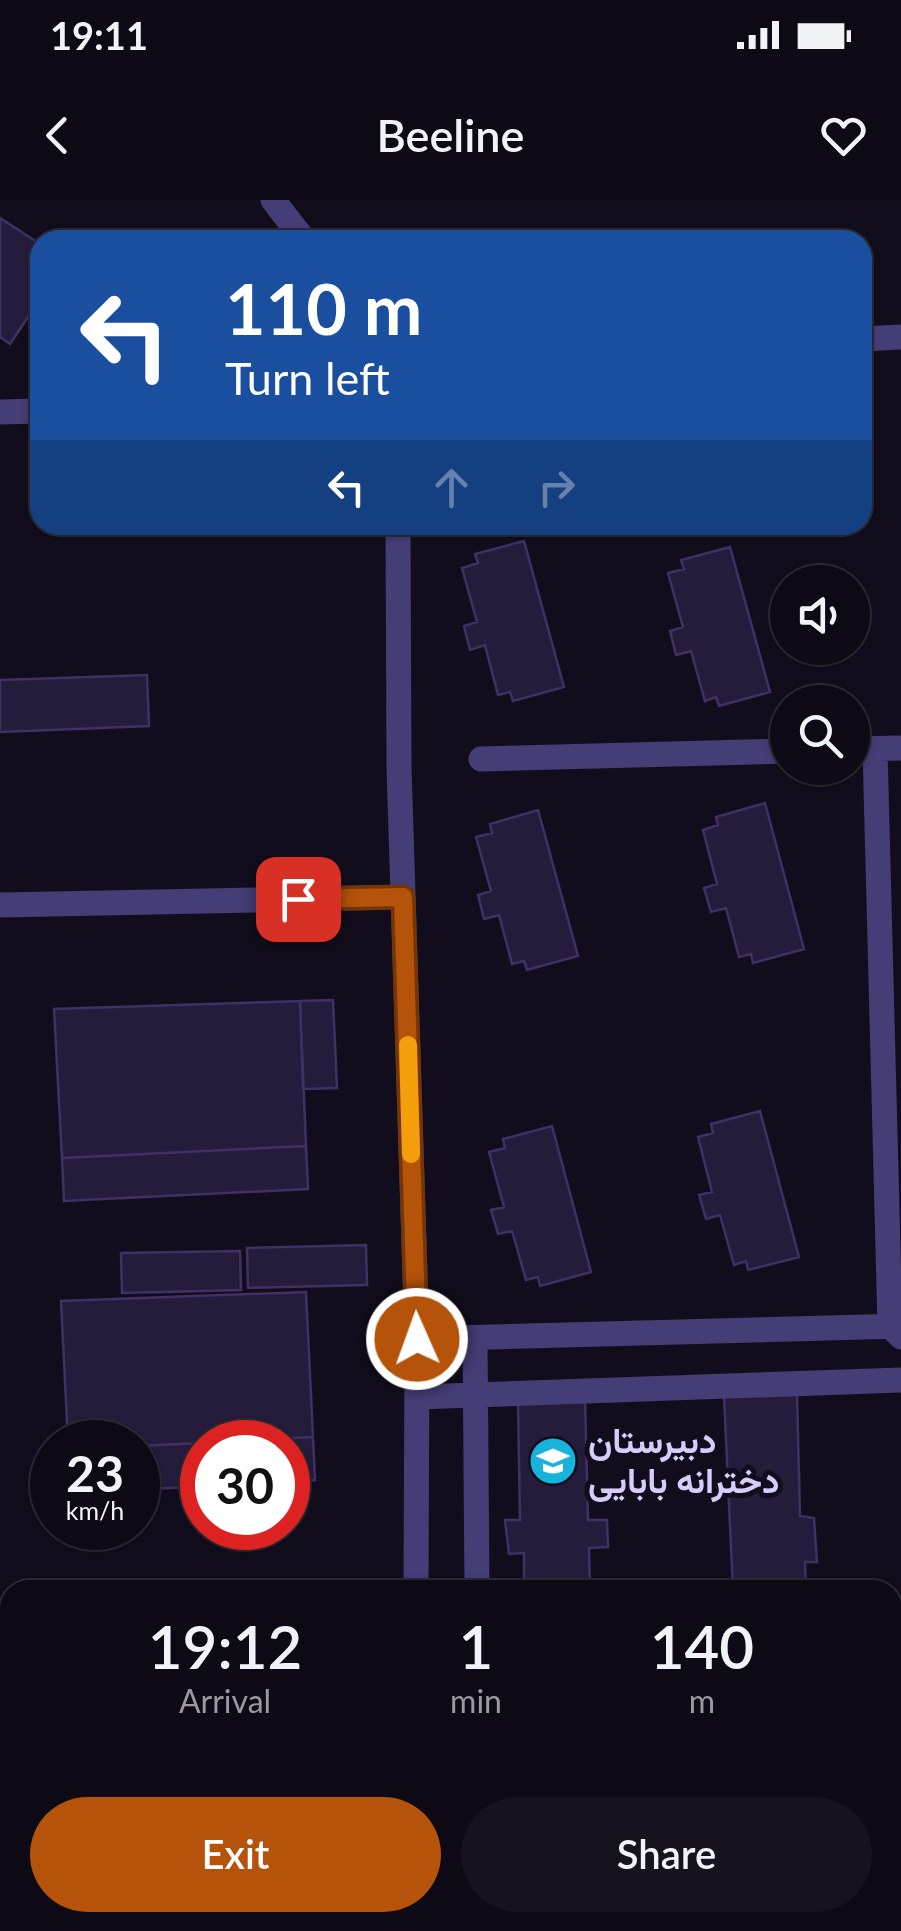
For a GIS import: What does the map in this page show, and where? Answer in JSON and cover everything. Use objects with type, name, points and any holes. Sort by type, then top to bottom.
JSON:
[{"type":"street","points":[[273,200],[296,230]]},
{"type":"street","points":[[872,338],[901,337]]},
{"type":"street","points":[[0,412],[30,410]]},
{"type":"street","points":[[398,535],[399,767],[417,1339],[416,1580]]},
{"type":"street","points":[[870,749],[901,748]]},
{"type":"street","points":[[480,759],[770,751]]},
{"type":"street","points":[[417,1339],[897,1329],[866,785]]},
{"type":"street","points":[[0,905],[403,897]]},
{"type":"street","points":[[476,1339],[478,1580]]},
{"type":"street","points":[[417,1396],[901,1380]]},
{"type":"building","points":[[0,218],[30,238],[30,314],[10,344],[0,337]]},
{"type":"building","points":[[524,541],[564,687],[513,701],[510,692],[498,695],[485,645],[470,650],[464,626],[477,622],[462,568],[478,563],[475,554]]},
{"type":"building","points":[[730,547],[770,692],[719,706],[716,697],[705,701],[691,651],[676,655],[670,631],[683,627],[668,573],[684,569],[681,560]]},
{"type":"building","points":[[147,675],[149,726],[0,732],[0,680]]},
{"type":"building","points":[[765,803],[804,949],[753,963],[751,954],[739,957],[726,908],[711,912],[704,888],[717,884],[703,830],[718,825],[716,817]]},
{"type":"building","points":[[538,810],[578,956],[527,970],[524,961],[512,964],[499,915],[484,919],[478,895],[491,891],[476,837],[492,833],[490,824]]},
{"type":"building","points":[[333,1000],[337,1088],[303,1089],[300,1001]]},
{"type":"building","points":[[300,1001],[306,1146],[62,1158],[54,1009]]},
{"type":"building","points":[[760,1111],[799,1257],[748,1270],[746,1261],[734,1265],[720,1215],[706,1219],[699,1195],[712,1192],[698,1137],[713,1133],[711,1124]]},
{"type":"building","points":[[552,1126],[591,1272],[540,1286],[538,1277],[526,1280],[512,1231],[498,1234],[491,1210],[504,1207],[489,1152],[505,1148],[503,1139]]},
{"type":"building","points":[[306,1146],[308,1189],[64,1201],[62,1158]]},
{"type":"building","points":[[366,1245],[367,1285],[248,1288],[247,1248]]},
{"type":"building","points":[[240,1251],[241,1290],[122,1293],[121,1253]]},
{"type":"building","points":[[306,1292],[313,1437],[310,1420],[180,1420],[180,1444],[160,1445],[160,1420],[67,1420],[61,1301]]},
{"type":"building","points":[[797,1394],[800,1516],[814,1518],[817,1562],[805,1562],[806,1580],[733,1580],[724,1396]]},
{"type":"building","name":"دبیرستان دخترانه بابایی","points":[[585,1396],[588,1520],[607,1520],[608,1547],[589,1548],[590,1580],[524,1580],[524,1553],[509,1554],[505,1520],[520,1520],[518,1403]]},
{"type":"building","points":[[310,1437],[315,1480],[310,1480]]},
{"type":"building","points":[[180,1444],[180,1487],[160,1489],[160,1445]]},
{"type":"slow traffic","points":[[408,1045],[411,1154]]},
{"type":"place","name":"دبیرستان دخترانه بابایی","points":[[553,1461]]},
{"type":"route","points":[[298,899],[403,897],[417,1339]]}]
